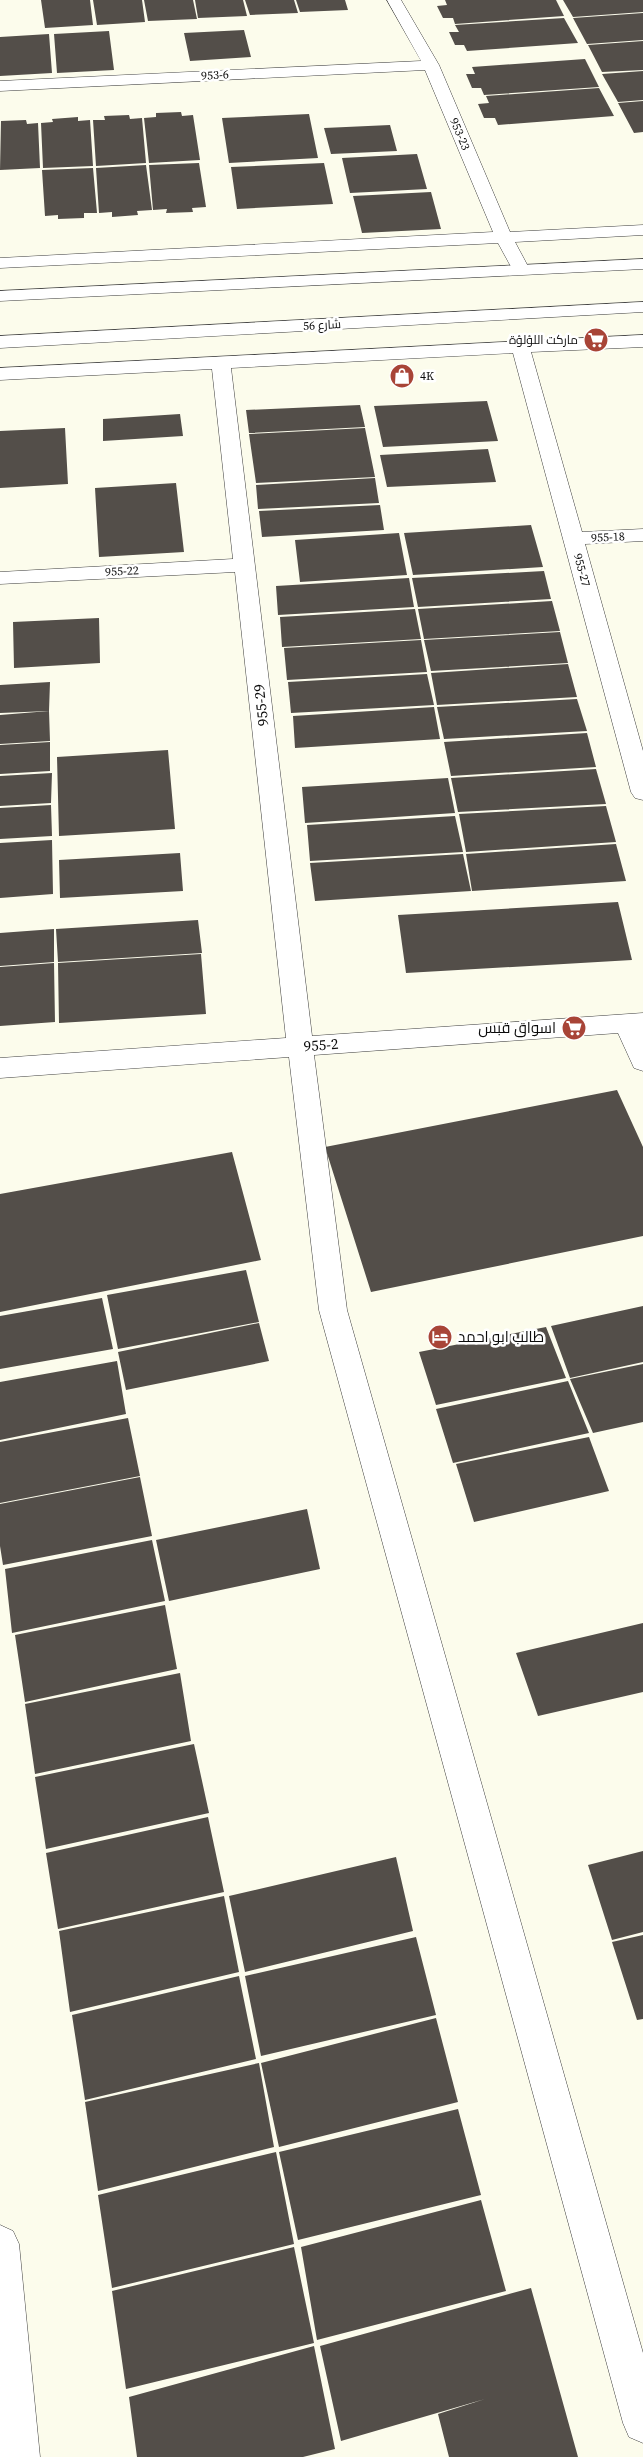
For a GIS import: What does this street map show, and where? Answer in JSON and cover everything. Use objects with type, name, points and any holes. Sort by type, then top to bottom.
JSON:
[{"type":"street","name":"953-23","points":[[394,0],[431,65],[504,236],[521,270]]},
{"type":"street","name":"953-6","points":[[0,86],[431,65]]},
{"type":"street","points":[[0,263],[643,230]]},
{"type":"street","points":[[0,296],[643,264]]},
{"type":"street","name":"شارع 56","points":[[0,342],[643,307]]},
{"type":"street","points":[[0,374],[643,341]]},
{"type":"street","name":"955-27","points":[[521,348],[643,792]]},
{"type":"street","name":"955-29","points":[[221,363],[300,1046],[333,1310],[643,2423]]},
{"type":"street","name":"955-18","points":[[573,539],[643,535]]},
{"type":"street","name":"955-22","points":[[0,578],[245,565]]},
{"type":"street","points":[[635,1022],[643,1061]]},
{"type":"street","name":"955-2","points":[[0,1068],[635,1022]]},
{"type":"street","points":[[0,2244],[20,2457]]},
{"type":"building","points":[[41,0],[90,0],[93,25],[45,28]]},
{"type":"building","points":[[93,0],[142,0],[145,22],[97,25]]},
{"type":"building","points":[[144,0],[193,0],[197,19],[148,21]]},
{"type":"building","points":[[195,0],[243,0],[247,16],[198,18]]},
{"type":"building","points":[[245,0],[294,0],[298,13],[250,15]]},
{"type":"building","points":[[296,0],[345,0],[348,10],[300,12]]},
{"type":"building","points":[[445,0],[556,0],[564,16],[455,24],[453,18],[443,18],[437,6],[447,5]]},
{"type":"building","points":[[563,0],[643,0],[643,12],[573,17]]},
{"type":"building","points":[[643,13],[643,40],[587,44],[573,18]]},
{"type":"building","points":[[564,18],[578,43],[467,51],[464,45],[455,45],[449,32],[459,32],[455,25]]},
{"type":"building","points":[[244,30],[251,57],[190,61],[184,33]]},
{"type":"building","points":[[109,31],[114,70],[57,73],[54,34]]},
{"type":"building","points":[[49,34],[52,73],[0,76],[0,37]]},
{"type":"building","points":[[643,41],[643,70],[602,72],[588,45]]},
{"type":"building","points":[[585,59],[599,87],[484,95],[481,88],[472,88],[466,74],[475,74],[472,67]]},
{"type":"building","points":[[643,71],[643,100],[618,102],[602,74]]},
{"type":"building","points":[[599,88],[614,116],[498,125],[495,118],[484,118],[478,104],[489,103],[486,96]]},
{"type":"building","points":[[643,101],[643,132],[634,133],[618,103]]},
{"type":"building","points":[[181,112],[182,116],[193,115],[200,160],[149,163],[144,118],[156,117],[156,113]]},
{"type":"building","points":[[309,114],[318,158],[229,163],[222,118]]},
{"type":"building","points":[[129,115],[130,119],[142,118],[146,163],[96,166],[93,120],[105,120],[104,116]]},
{"type":"building","points":[[78,117],[78,121],[90,120],[93,166],[43,168],[41,123],[53,122],[52,119]]},
{"type":"building","points":[[26,120],[27,124],[38,123],[40,168],[0,170],[1,121]]},
{"type":"building","points":[[390,125],[397,151],[331,154],[324,128]]},
{"type":"building","points":[[417,154],[427,189],[350,193],[342,158]]},
{"type":"building","points":[[199,163],[206,207],[192,208],[193,212],[166,213],[167,209],[153,210],[149,165]]},
{"type":"building","points":[[324,163],[333,204],[237,209],[231,167]]},
{"type":"building","points":[[146,165],[152,210],[137,211],[138,215],[112,217],[112,212],[99,213],[96,168]]},
{"type":"building","points":[[93,168],[97,213],[84,213],[84,218],[58,219],[58,215],[45,216],[42,170]]},
{"type":"building","points":[[431,192],[441,229],[362,233],[353,196]]},
{"type":"building","points":[[487,401],[498,441],[383,447],[374,406]]},
{"type":"building","points":[[360,405],[365,427],[249,433],[246,410]]},
{"type":"building","points":[[180,414],[183,436],[103,441],[103,419]]},
{"type":"building","points":[[65,428],[68,484],[0,488],[0,431]]},
{"type":"building","points":[[365,428],[375,477],[256,483],[249,434]]},
{"type":"building","points":[[488,449],[496,482],[387,487],[380,455]]},
{"type":"building","points":[[375,478],[379,503],[258,509],[256,485]]},
{"type":"building","points":[[176,483],[184,552],[99,557],[95,488]]},
{"type":"building","points":[[380,505],[384,530],[262,537],[259,511]]},
{"type":"building","points":[[531,525],[543,567],[413,575],[404,533]]},
{"type":"building","points":[[399,533],[407,575],[300,582],[295,540]]},
{"type":"building","points":[[544,571],[551,599],[418,607],[412,578]]},
{"type":"building","points":[[409,578],[414,607],[278,615],[276,586]]},
{"type":"building","points":[[552,601],[560,631],[424,639],[418,609]]},
{"type":"building","points":[[415,609],[421,639],[282,647],[280,617]]},
{"type":"building","points":[[99,618],[100,663],[14,668],[13,622]]},
{"type":"building","points":[[560,632],[568,663],[431,671],[424,640]]},
{"type":"building","points":[[421,640],[427,672],[287,680],[284,648]]},
{"type":"building","points":[[568,664],[577,697],[437,705],[431,673]]},
{"type":"building","points":[[427,674],[434,705],[291,713],[288,682]]},
{"type":"building","points":[[50,682],[49,711],[0,713],[0,685]]},
{"type":"building","points":[[577,699],[587,731],[444,739],[437,707]]},
{"type":"building","points":[[434,707],[440,739],[295,748],[293,716]]},
{"type":"building","points":[[49,711],[50,741],[0,744],[0,715]]},
{"type":"building","points":[[587,733],[596,767],[451,776],[444,742]]},
{"type":"building","points":[[50,742],[50,771],[0,774],[0,745]]},
{"type":"building","points":[[168,750],[175,829],[59,836],[57,757]]},
{"type":"building","points":[[596,769],[606,804],[458,812],[451,778]]},
{"type":"building","points":[[52,773],[51,803],[0,806],[0,776]]},
{"type":"building","points":[[448,778],[455,813],[305,823],[302,787]]},
{"type":"building","points":[[51,805],[52,836],[0,839],[0,808]]},
{"type":"building","points":[[606,806],[616,842],[466,852],[459,814]]},
{"type":"building","points":[[455,816],[463,852],[310,861],[307,825]]},
{"type":"building","points":[[52,840],[53,894],[0,898],[0,843]]},
{"type":"building","points":[[616,844],[626,881],[472,891],[466,854]]},
{"type":"building","points":[[180,853],[183,891],[60,898],[59,860]]},
{"type":"building","points":[[463,854],[471,891],[315,901],[310,863]]},
{"type":"building","points":[[618,902],[632,960],[406,973],[398,915]]},
{"type":"building","points":[[198,920],[202,953],[58,962],[56,929]]},
{"type":"building","points":[[54,929],[54,962],[0,966],[0,933]]},
{"type":"building","points":[[201,954],[206,1014],[59,1023],[58,963]]},
{"type":"building","points":[[54,963],[55,1022],[0,1026],[0,967]]},
{"type":"building","points":[[617,1090],[643,1147],[643,1236],[371,1292],[325,1147]]},
{"type":"building","points":[[232,1152],[261,1260],[0,1312],[0,1194]]},
{"type":"building","points":[[246,1270],[259,1322],[118,1349],[107,1295]]},
{"type":"building","points":[[102,1298],[113,1349],[0,1369],[0,1316]]},
{"type":"building","points":[[643,1306],[643,1362],[570,1378],[551,1326]]},
{"type":"building","points":[[259,1323],[269,1361],[126,1390],[118,1352]]},
{"type":"building","points":[[546,1327],[566,1378],[436,1405],[419,1352]]},
{"type":"building","points":[[117,1361],[126,1414],[0,1440],[0,1382]]},
{"type":"building","points":[[643,1364],[643,1422],[593,1433],[570,1379]]},
{"type":"building","points":[[568,1381],[589,1433],[453,1463],[436,1409]]},
{"type":"building","points":[[128,1418],[140,1476],[0,1503],[0,1442]]},
{"type":"building","points":[[589,1437],[609,1491],[474,1522],[456,1464]]},
{"type":"building","points":[[140,1477],[152,1536],[3,1565],[0,1546],[0,1504]]},
{"type":"building","points":[[307,1509],[320,1569],[169,1601],[156,1540]]},
{"type":"building","points":[[152,1540],[165,1601],[12,1633],[5,1569]]},
{"type":"building","points":[[165,1605],[177,1669],[25,1702],[15,1635]]},
{"type":"building","points":[[643,1623],[643,1692],[538,1716],[516,1653]]},
{"type":"building","points":[[180,1673],[191,1741],[35,1774],[25,1704]]},
{"type":"building","points":[[194,1744],[209,1813],[46,1849],[35,1777]]},
{"type":"building","points":[[208,1817],[224,1892],[58,1929],[46,1853]]},
{"type":"building","points":[[643,1851],[643,1932],[612,1940],[588,1865]]},
{"type":"building","points":[[396,1857],[413,1931],[245,1972],[229,1896]]},
{"type":"building","points":[[224,1896],[239,1972],[70,2012],[59,1931]]},
{"type":"building","points":[[643,1935],[643,2019],[637,2020],[612,1942]]},
{"type":"building","points":[[416,1937],[436,2015],[261,2056],[245,1976]]},
{"type":"building","points":[[239,1976],[256,2059],[85,2100],[72,2015]]},
{"type":"building","points":[[436,2018],[458,2102],[279,2147],[261,2063]]},
{"type":"building","points":[[259,2063],[274,2147],[98,2191],[85,2102]]},
{"type":"building","points":[[458,2109],[481,2195],[298,2240],[279,2152]]},
{"type":"building","points":[[276,2152],[294,2244],[112,2288],[98,2195]]},
{"type":"building","points":[[481,2200],[506,2291],[317,2340],[301,2247]]},
{"type":"building","points":[[294,2247],[314,2343],[126,2389],[112,2291]]},
{"type":"building","points":[[531,2288],[578,2457],[449,2457],[438,2414],[485,2399],[341,2441],[320,2346]]},
{"type":"building","points":[[314,2346],[335,2449],[303,2457],[137,2457],[129,2397]]},
{"type":"place","name":"ماركت اللؤلؤة","points":[[596,340]]},
{"type":"place","name":"4K","points":[[402,376]]},
{"type":"place","name":"اسواق قبس","points":[[574,1028]]},
{"type":"place","name":"طالب ابو احمد","points":[[440,1337]]}]
